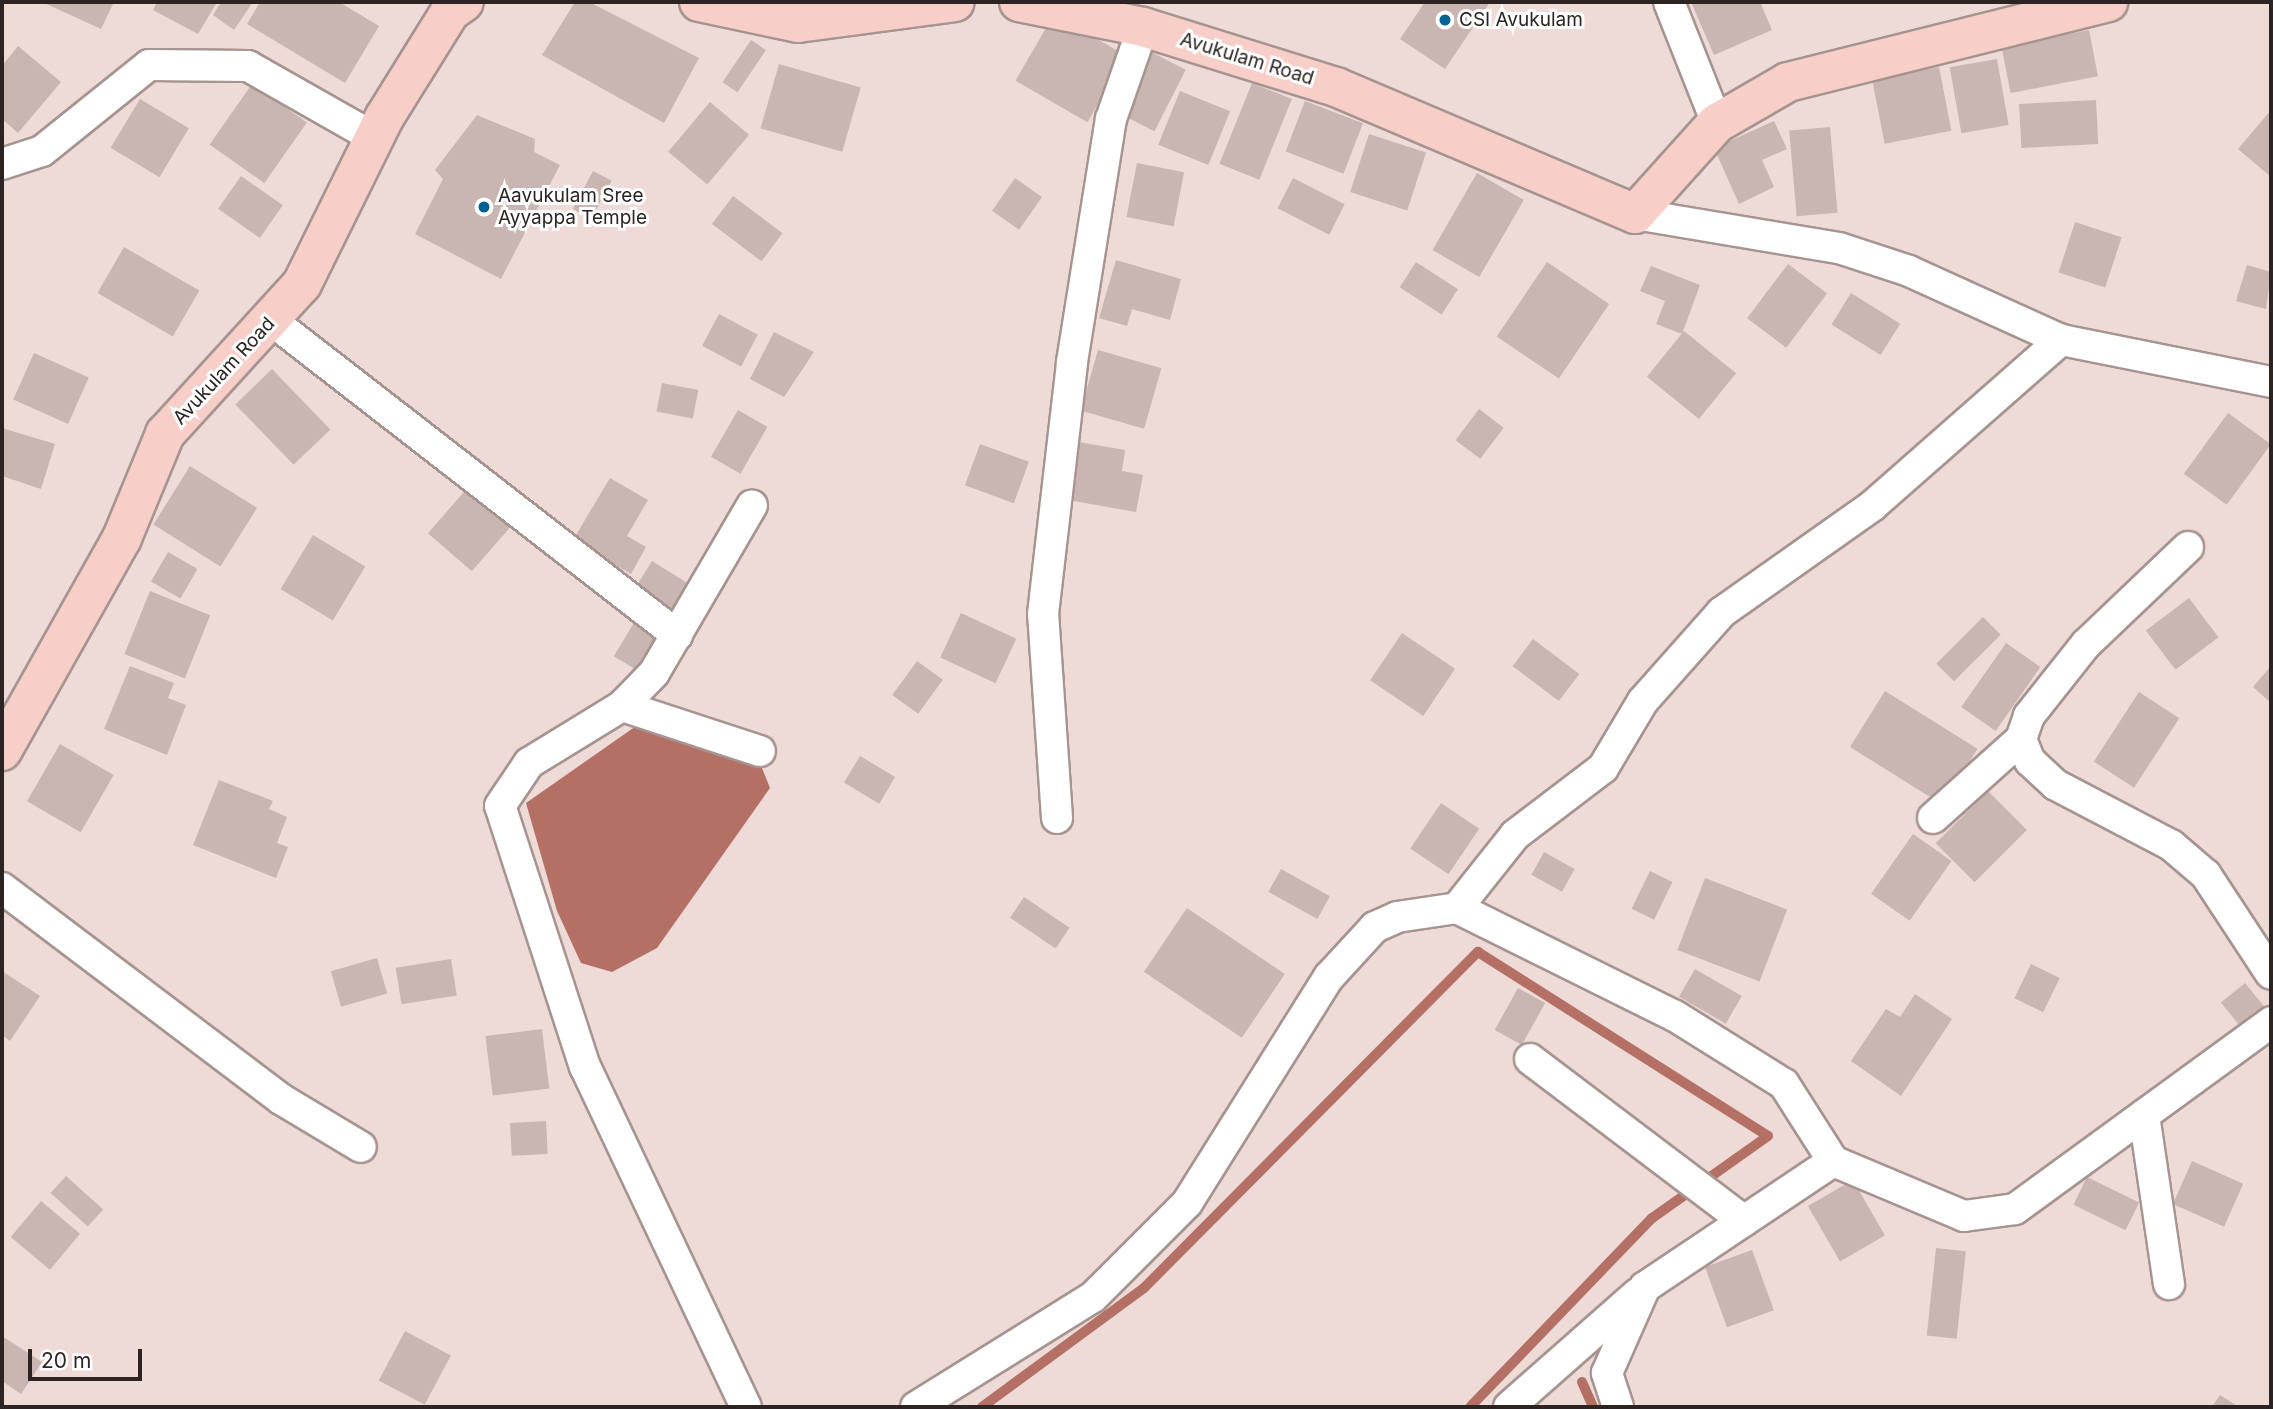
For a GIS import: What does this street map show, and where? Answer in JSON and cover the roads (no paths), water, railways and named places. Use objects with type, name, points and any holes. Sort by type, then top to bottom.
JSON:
[{"type":"main road","name":"Avukulam Road","points":[[2,751],[122,538],[165,434],[302,284],[374,138],[450,12],[464,2]]},
{"type":"main road","points":[[699,2],[798,23],[956,2]]},
{"type":"main road","name":"Avukulam Road","points":[[1018,2],[1143,27],[1336,87],[1635,214]]},
{"type":"main road","points":[[1635,214],[1717,123],[1788,82],[2108,2]]},
{"type":"street","points":[[1669,2],[1717,123]]},
{"type":"street","points":[[1057,818],[1043,614],[1072,362],[1111,119],[1143,27]]},
{"type":"street","points":[[2,164],[42,151],[149,65],[248,66],[374,138]]},
{"type":"street","points":[[1635,214],[1839,248],[1909,271],[2061,340],[2271,382]]},
{"type":"street","points":[[271,320],[677,635]]},
{"type":"street","points":[[916,1407],[1093,1297],[1187,1203],[1329,977],[1375,927],[1457,908],[1515,835],[1603,768],[1643,701],[1722,612],[1872,506],[2061,340]]},
{"type":"street","points":[[746,1407],[585,1067],[500,806],[529,763],[622,706],[677,635],[752,505]]},
{"type":"street","points":[[1933,818],[2021,739],[2029,716],[2077,654],[2188,547]]},
{"type":"street","points":[[622,706],[760,751]]},
{"type":"street","points":[[2021,739],[2030,761],[2056,785],[2171,845],[2206,875],[2271,974]]},
{"type":"street","points":[[2,888],[281,1098],[361,1147]]},
{"type":"street","points":[[1457,908],[1675,1016],[1784,1084],[1833,1161],[1964,1216],[2015,1209],[2271,1022]]},
{"type":"street","points":[[1531,1059],[1744,1221]]},
{"type":"street","points":[[2144,1115],[2169,1284]]},
{"type":"street","points":[[1508,1407],[1645,1287],[1833,1161]]},
{"type":"street","points":[[1618,1407],[1606,1373],[1645,1287]]},
{"type":"waterway","points":[[982,1407],[1144,1288],[1478,952],[1768,1136],[1652,1218],[1470,1407]]},
{"type":"waterway","points":[[1582,1382],[1593,1407]]},
{"type":"place","name":"CSI Avukulam","points":[[1445,20]]},
{"type":"place","name":"Aavukulam Sree Ayyappa Temple","points":[[484,207]]}]
